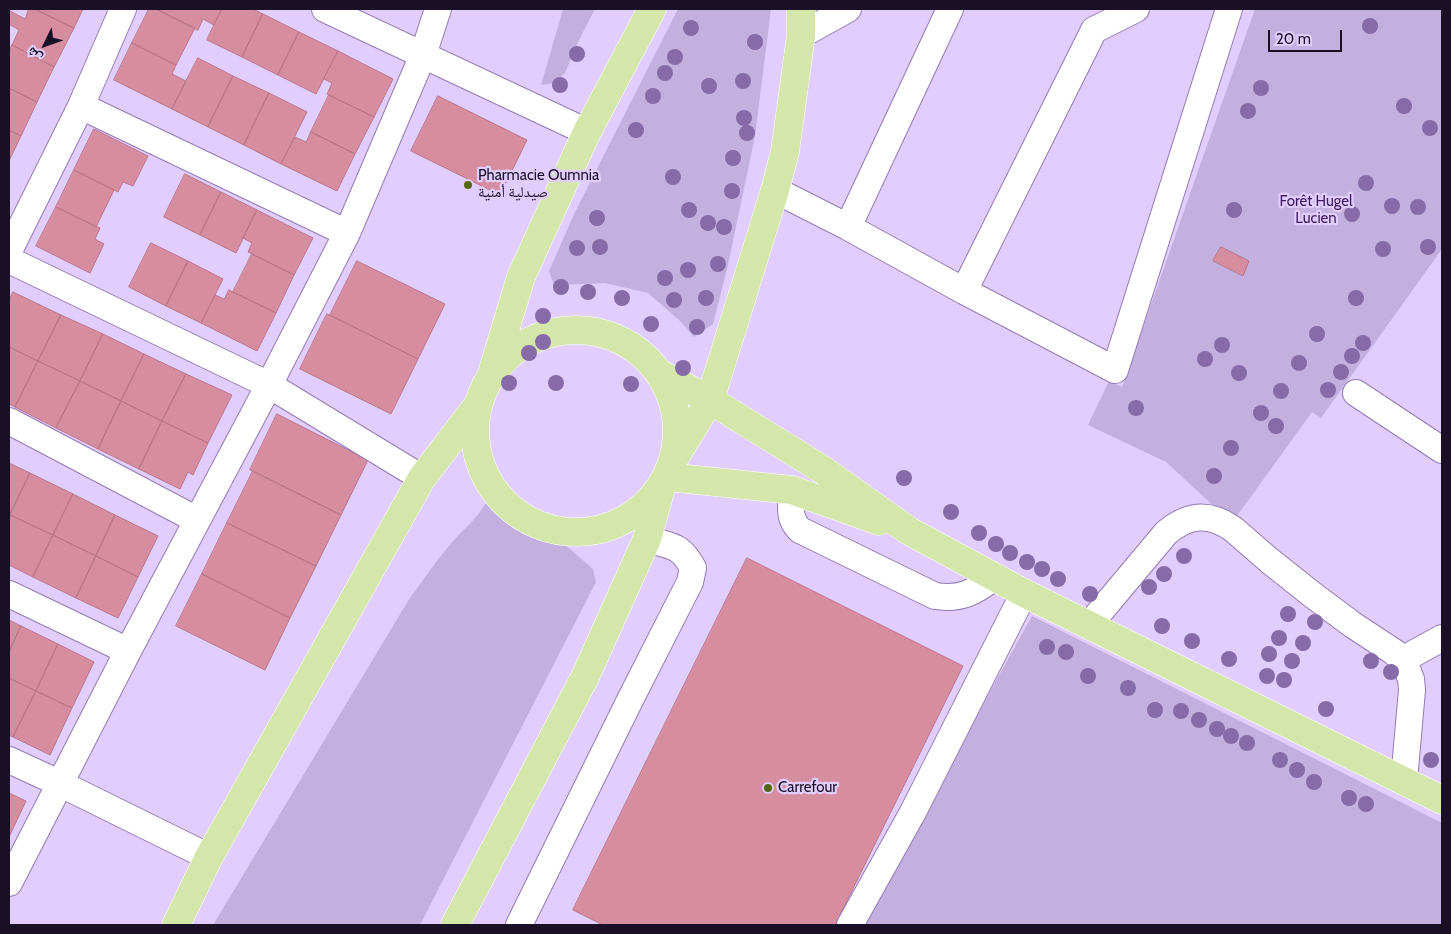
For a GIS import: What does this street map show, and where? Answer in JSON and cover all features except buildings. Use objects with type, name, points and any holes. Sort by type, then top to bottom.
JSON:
[{"type":"main road","points":[[176,925],[209,857],[422,478],[479,403],[490,377],[521,277],[587,132],[652,9]]},
{"type":"main road","points":[[479,403],[474,437],[479,463],[491,487],[508,508],[530,522],[556,531],[582,533],[609,528],[632,517],[667,476],[710,400],[774,190],[785,152],[801,22]]},
{"type":"main road","points":[[455,925],[584,677],[647,539],[667,476],[674,421],[670,397],[661,374],[644,354],[621,339],[596,330],[569,329],[543,334],[519,345],[490,377]]},
{"type":"main road","points":[[661,374],[710,400],[822,470],[909,531],[995,578],[1442,800]]},
{"type":"main road","points":[[667,476],[792,490],[909,531]]},
{"type":"street","points":[[9,251],[81,106],[123,9]]},
{"type":"street","points":[[325,9],[587,132]]},
{"type":"street","points":[[9,883],[59,783],[347,233],[423,55],[438,9]]},
{"type":"street","points":[[801,22],[848,9]]},
{"type":"street","points":[[848,227],[950,9]]},
{"type":"street","points":[[964,291],[1094,30],[1136,9]]},
{"type":"street","points":[[774,190],[848,227],[964,291],[1115,370],[1229,9]]},
{"type":"street","points":[[81,106],[347,233]]},
{"type":"street","points":[[9,260],[269,385],[422,478]]},
{"type":"street","points":[[1356,393],[1442,450]]},
{"type":"street","points":[[9,421],[197,520]]},
{"type":"street","points":[[792,490],[791,519],[800,530],[935,596],[946,598],[969,594],[995,578]]},
{"type":"street","points":[[1089,625],[1166,533],[1175,525],[1198,517],[1211,518],[1222,522],[1233,529],[1293,580],[1353,624],[1386,645],[1402,660],[1409,674],[1412,690],[1404,780]]},
{"type":"street","points":[[528,922],[630,700],[690,582],[693,568],[680,549],[647,539]]},
{"type":"street","points":[[850,925],[914,812],[1024,593]]},
{"type":"street","points":[[9,594],[128,652]]},
{"type":"street","points":[[1402,660],[1442,638]]},
{"type":"street","points":[[9,760],[209,857]]},
{"type":"green space","points":[[563,9],[595,9],[565,73],[554,83],[541,85]]},
{"type":"green space","points":[[678,9],[771,9],[755,136],[728,265],[713,324],[694,337],[679,320],[648,293],[605,283],[554,285],[549,271],[575,212]]},
{"type":"green space","name":"Forêt Hugel Lucien","points":[[1255,9],[1442,9],[1442,249],[1321,418],[1312,412],[1232,523],[1166,462],[1088,425],[1109,381],[1122,387]]},
{"type":"green space","points":[[486,503],[533,532],[550,537],[569,548],[593,569],[596,582],[420,925],[213,925],[408,601],[431,569]]},
{"type":"green space","points":[[1032,616],[1442,823],[1442,925],[860,925]]},
{"type":"place","name":"Pharmacie Oumnia صيدلية أمنية","points":[[468,185]]},
{"type":"place","name":"Carrefour","points":[[768,788]]}]
